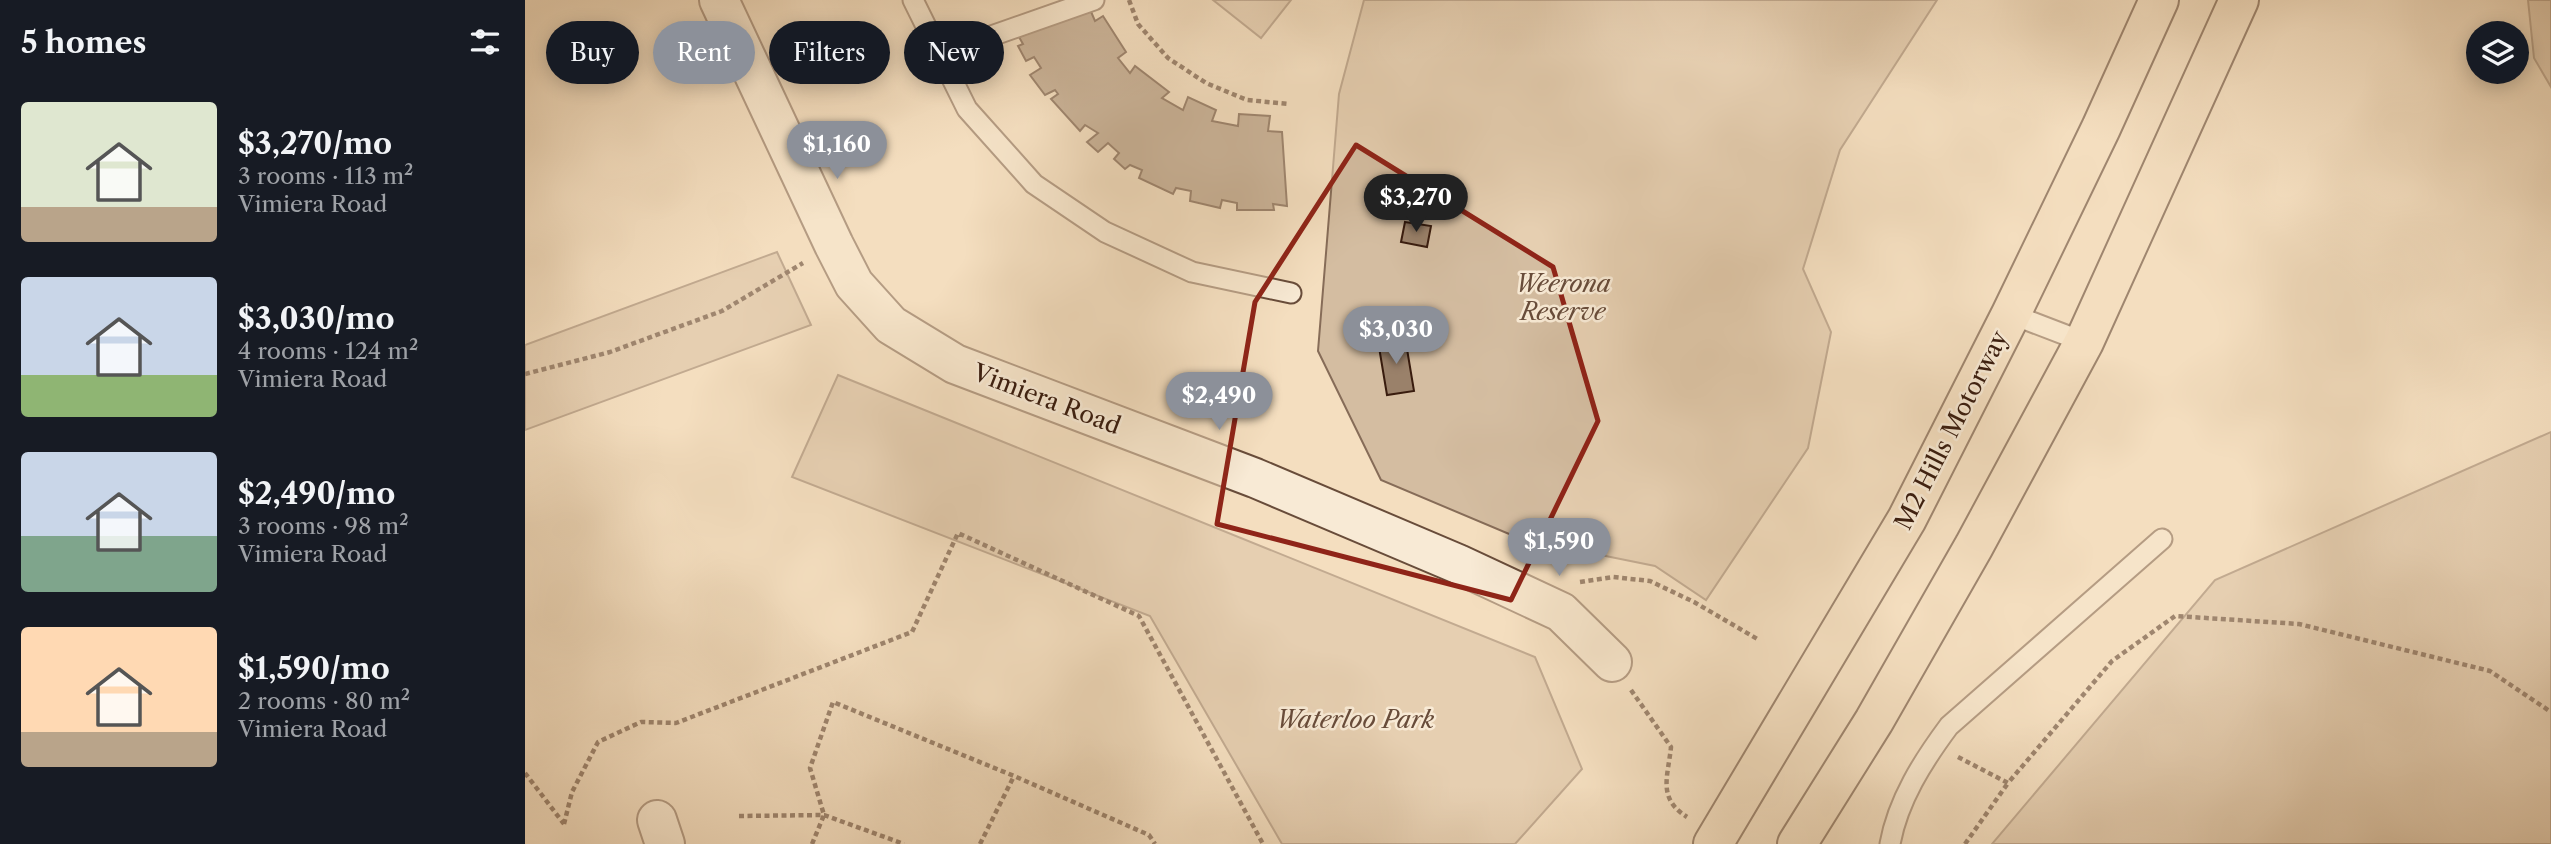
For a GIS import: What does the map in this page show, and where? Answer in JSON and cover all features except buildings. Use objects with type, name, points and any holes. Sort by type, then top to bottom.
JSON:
[{"type":"highway","name":"M2 Hills Motorway","points":[[1715,840],[1907,519],[2102,128],[2159,0]]},
{"type":"highway","points":[[1797,844],[1874,721],[1975,546],[2084,342],[2239,0]]},
{"type":"street","name":"Vimiera Road","points":[[719,0],[854,284],[891,325],[955,364],[1255,478],[1458,564],[1561,612],[1612,662]]},
{"type":"lane","points":[[913,0],[924,21]]},
{"type":"lane","points":[[1004,32],[1094,0]]},
{"type":"lane","points":[[955,84],[967,109],[1034,184],[1105,232],[1192,272],[1291,293]]},
{"type":"lane","points":[[2011,314],[2084,342]]},
{"type":"lane","points":[[1891,844],[1893,829],[1921,763],[1949,726],[2162,539]]},
{"type":"path","points":[[1129,0],[1138,24],[1168,58],[1206,83],[1247,100],[1289,104]]},
{"type":"path","points":[[525,373],[610,352],[722,310],[834,245]]},
{"type":"path","points":[[525,773],[564,824],[572,792],[598,742],[642,722],[676,723],[912,632],[958,533],[1139,616],[1263,844]]},
{"type":"path","points":[[1576,582],[1613,578],[1650,581],[1694,602],[1759,640]]},
{"type":"path","points":[[1965,844],[2008,783],[2112,661],[2175,616],[2299,624],[2490,671],[2551,712]]},
{"type":"path","points":[[1612,662],[1671,747],[1666,793],[1677,810],[1715,840]]},
{"type":"path","points":[[812,844],[824,815],[810,768],[833,702],[1149,835],[1155,844]]},
{"type":"path","points":[[1957,757],[2008,783]]},
{"type":"path","points":[[980,844],[1014,776]]},
{"type":"path","points":[[739,816],[824,815],[904,844]]},
{"type":"highlighted area","points":[[1356,145],[1553,267],[1598,421],[1511,600],[1217,524],[1255,302]]},
{"type":"green space","points":[[1213,0],[1291,0],[1261,38]]},
{"type":"green space","name":"Weerona Reserve","points":[[1364,0],[1937,0],[1840,150],[1803,269],[1831,332],[1808,448],[1706,600],[1655,566],[1521,539],[1381,480],[1318,351],[1339,94]]},
{"type":"green space","points":[[2528,0],[2551,0],[2551,87],[2534,58]]},
{"type":"green space","points":[[777,252],[811,325],[525,430],[525,345]]},
{"type":"green space","name":"Waterloo Park","points":[[838,375],[1535,657],[1582,769],[1515,844],[1282,844],[1150,616],[792,477]]},
{"type":"green space","points":[[2551,432],[2551,844],[1992,844],[2215,580]]}]
